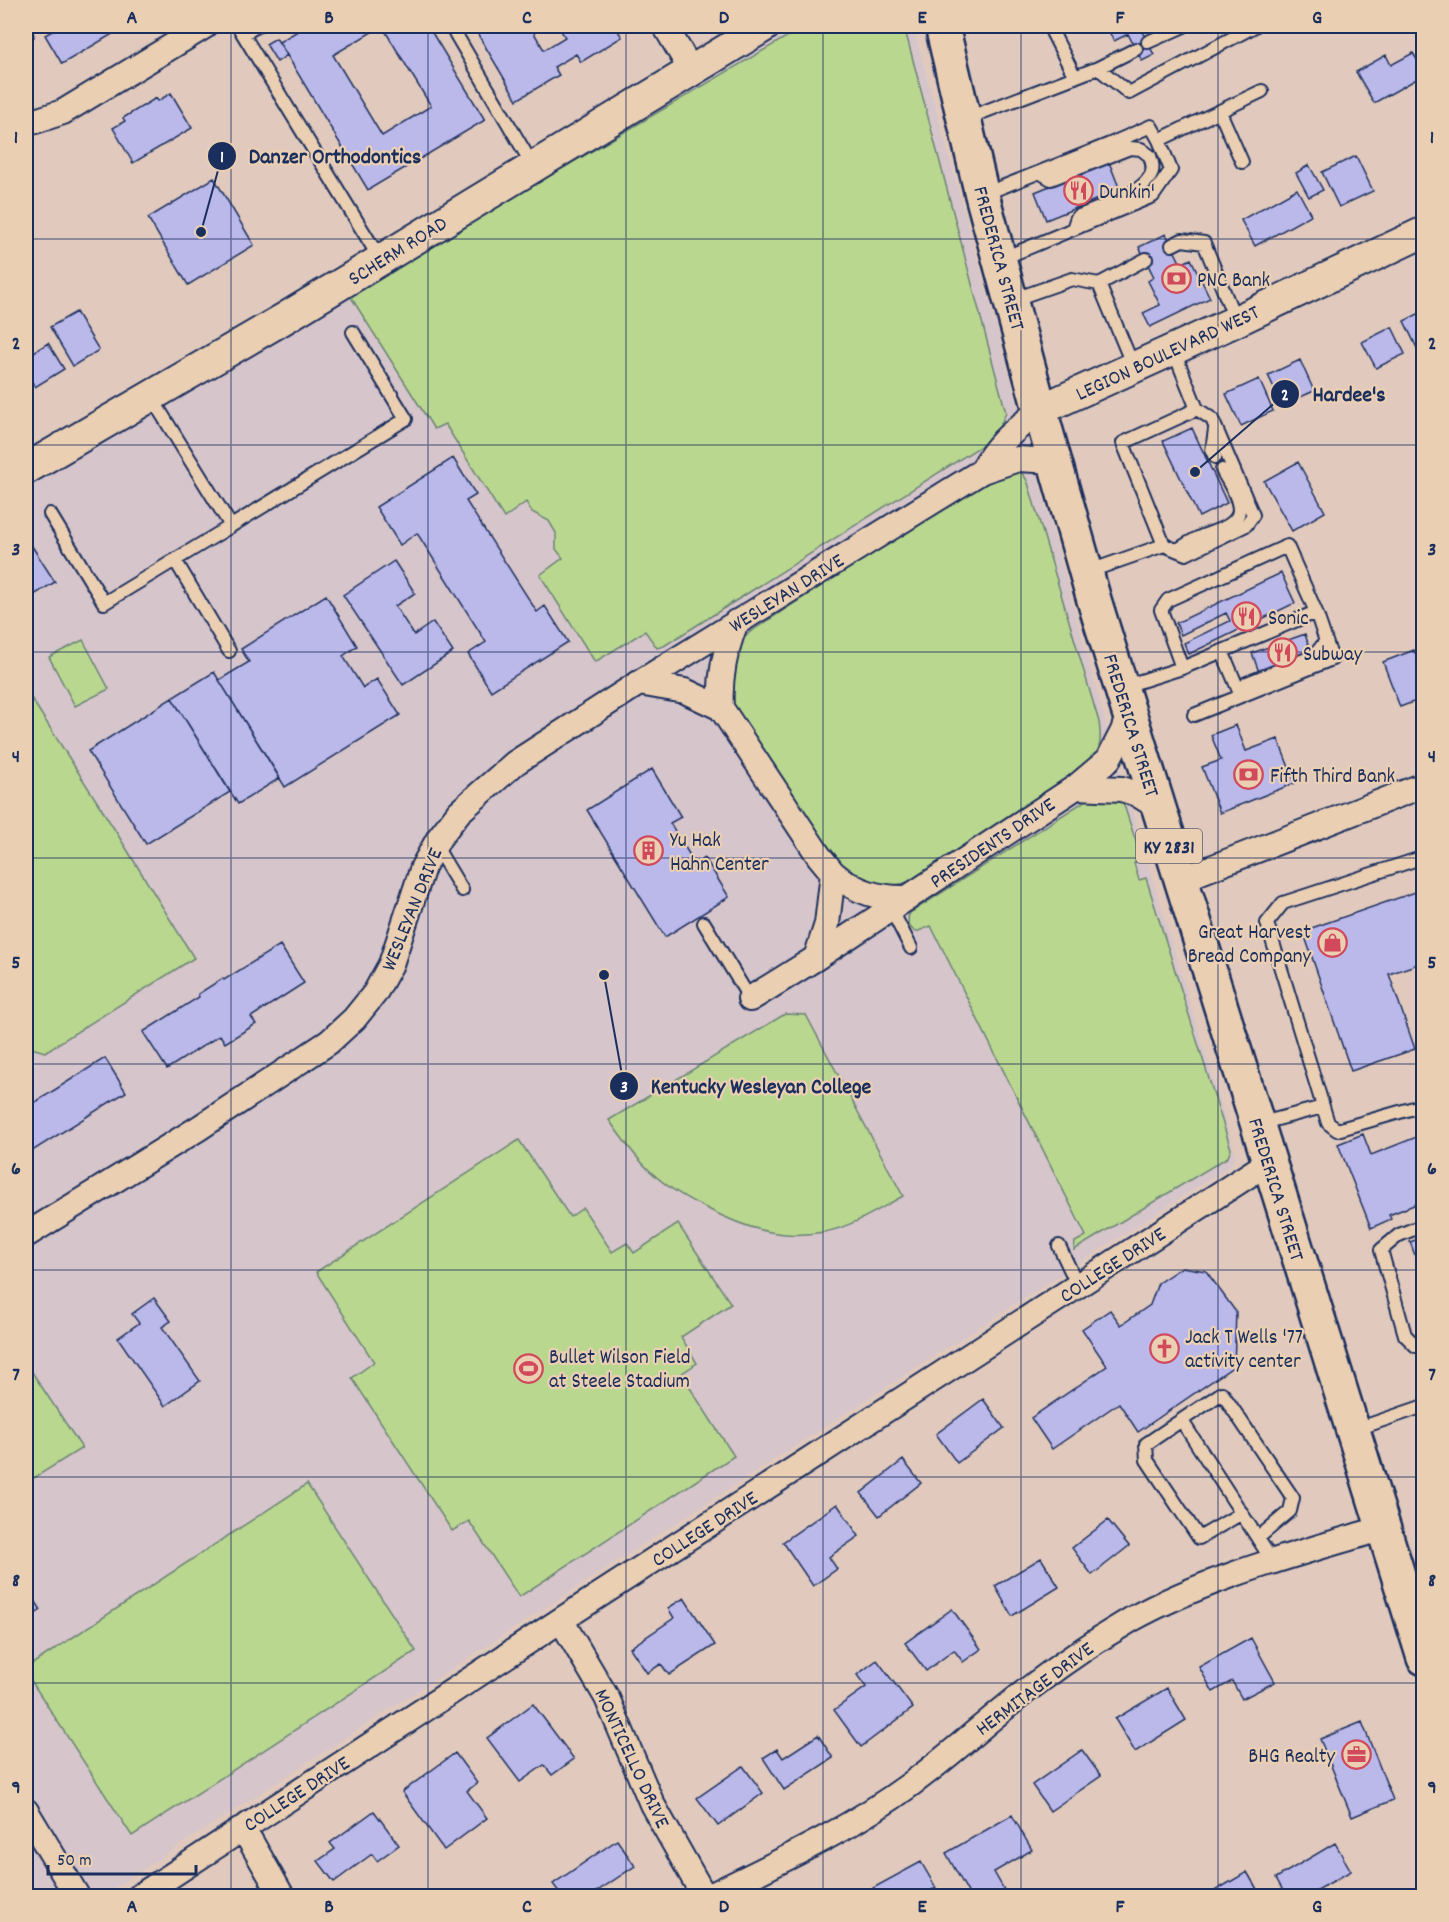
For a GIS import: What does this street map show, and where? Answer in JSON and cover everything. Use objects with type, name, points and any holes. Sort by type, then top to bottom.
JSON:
[{"type":"main road","name":"FREDERICA STREET","points":[[942,26],[982,195],[1086,573],[1352,1430],[1422,1646]]},
{"type":"street","points":[[26,124],[63,112],[205,26]]},
{"type":"street","points":[[665,26],[691,70]]},
{"type":"street","name":"SCHERM ROAD","points":[[26,469],[285,318],[691,70],[737,37],[765,26]]},
{"type":"street","name":"LEGION BOULEVARD WEST","points":[[1040,410],[1424,232]]},
{"type":"street","name":"WESLEYAN DRIVE","points":[[982,471],[992,453],[1005,438],[1040,410]]},
{"type":"street","name":"WESLEYAN DRIVE","points":[[26,1235],[199,1128],[329,1042],[354,1019],[375,993],[391,964],[423,867],[435,845],[459,812],[515,763],[736,622],[982,471],[1018,459],[1054,461]]},
{"type":"street","points":[[639,683],[685,691],[721,708],[722,668],[728,642],[736,622]]},
{"type":"street","name":"PRESIDENTS DRIVE","points":[[750,999],[900,904],[1076,787],[1108,760],[1123,731],[1124,700]]},
{"type":"street","name":"PRESIDENTS DRIVE","points":[[721,708],[819,856],[833,873],[847,885],[868,895],[890,899],[900,904]]},
{"type":"street","points":[[1180,879],[1424,785]]},
{"type":"street","name":"PRESIDENTS DRIVE","points":[[1076,787],[1122,789],[1137,794],[1158,807]]},
{"type":"street","points":[[816,958],[827,924],[833,873]]},
{"type":"street","name":"COLLEGE DRIVE","points":[[141,1896],[561,1620],[1269,1162]]},
{"type":"street","name":"HERMITAGE DRIVE","points":[[710,1896],[817,1843],[880,1806],[913,1783],[1038,1682],[1101,1637],[1167,1602],[1234,1575],[1383,1528]]},
{"type":"street","name":"MONTICELLO DRIVE","points":[[561,1620],[607,1698],[652,1804],[704,1896]]},
{"type":"street","points":[[26,1811],[77,1896]]},
{"type":"street","points":[[243,1828],[282,1896]]},
{"type":"lane","points":[[257,26],[241,30],[380,260]]},
{"type":"lane","points":[[451,26],[533,166]]},
{"type":"lane","points":[[1049,26],[1075,77]]},
{"type":"lane","points":[[1148,42],[1184,26]]},
{"type":"lane","points":[[1098,68],[1129,93],[1255,26]]},
{"type":"lane","points":[[964,120],[1098,68],[1136,49]]},
{"type":"lane","points":[[1159,140],[1262,91]]},
{"type":"lane","points":[[1220,112],[1242,162]]},
{"type":"lane","points":[[982,195],[1041,173],[1151,126],[1171,170],[1153,196],[1000,260]]},
{"type":"lane","points":[[1041,173],[1051,179],[1130,148],[1141,149],[1150,156],[1153,168],[1150,176],[1137,190],[1077,217],[1073,229]]},
{"type":"lane","points":[[1172,245],[1182,240],[1204,243],[1236,321]]},
{"type":"lane","points":[[1011,300],[1072,279],[1100,284],[1146,259]]},
{"type":"lane","points":[[1100,284],[1134,367]]},
{"type":"lane","points":[[50,514],[104,603],[406,419],[353,332]]},
{"type":"lane","points":[[1086,573],[1164,545],[1186,554],[1246,525],[1253,515],[1212,419],[1197,409],[1173,349]]},
{"type":"lane","points":[[158,408],[231,526]]},
{"type":"lane","points":[[1164,545],[1123,443],[1197,409]]},
{"type":"lane","points":[[1215,427],[1212,452],[1215,456]]},
{"type":"lane","points":[[1177,550],[1198,538],[1226,527],[1235,520],[1239,510],[1236,498],[1222,470]]},
{"type":"lane","points":[[1182,668],[1161,610],[1168,600],[1287,546],[1316,612],[1332,659],[1194,715]]},
{"type":"lane","points":[[175,560],[229,651]]},
{"type":"lane","points":[[1124,700],[1182,668],[1316,612]]},
{"type":"lane","points":[[1222,651],[1244,695]]},
{"type":"lane","points":[[435,845],[462,890]]},
{"type":"lane","points":[[1424,857],[1283,903],[1267,922],[1328,1123],[1337,1130],[1424,1106]]},
{"type":"lane","points":[[900,904],[911,948]]},
{"type":"lane","points":[[704,923],[750,999]]},
{"type":"lane","points":[[1257,1125],[1323,1107]]},
{"type":"lane","points":[[1424,1225],[1399,1235],[1381,1250],[1404,1335],[1416,1346],[1424,1343]]},
{"type":"lane","points":[[1059,1245],[1078,1286]]},
{"type":"lane","points":[[1242,1513],[1199,1538],[1147,1460],[1146,1444],[1222,1393],[1293,1497],[1290,1510],[1258,1538]]},
{"type":"lane","points":[[1352,1430],[1424,1406]]},
{"type":"lane","points":[[1182,1420],[1273,1562]]},
{"type":"shaded area","points":[[787,26],[913,26],[1105,721],[1235,1151],[1234,1160],[1228,1167],[102,1896],[26,1896],[26,481]]},
{"type":"green space","points":[[805,26],[904,26],[1006,413],[995,435],[981,446],[664,646],[657,648],[645,631],[595,662],[540,575],[563,558],[556,549],[556,533],[549,521],[532,512],[526,502],[504,518],[445,424],[434,429],[349,294]]},
{"type":"green space","points":[[1011,469],[1021,473],[1028,483],[1099,722],[1100,740],[1096,754],[1091,765],[909,882],[890,886],[864,882],[844,875],[732,706],[729,688],[740,642],[750,632],[988,477]]},
{"type":"green space","points":[[83,640],[109,689],[75,706],[49,657]]},
{"type":"green space","points":[[26,690],[194,958],[45,1052],[28,1047],[26,1043]]},
{"type":"green space","points":[[1091,797],[1122,799],[1142,860],[1134,863],[1139,880],[1146,878],[1231,1149],[1228,1157],[1074,1250],[1075,1242],[1086,1236],[931,926],[916,932],[910,926],[908,918],[910,913]]},
{"type":"green space","points":[[785,1014],[806,1015],[903,1196],[855,1222],[834,1230],[808,1234],[778,1233],[735,1221],[698,1204],[655,1176],[632,1152],[609,1120]]},
{"type":"green space","name":"Bullet Wilson Field at Steele Stadium","points":[[519,1140],[570,1217],[583,1208],[612,1252],[627,1243],[634,1253],[678,1224],[731,1304],[681,1337],[697,1363],[681,1374],[734,1456],[519,1597],[469,1521],[452,1531],[352,1378],[374,1362],[316,1272]]},
{"type":"green space","points":[[26,1363],[82,1448],[26,1483]]},
{"type":"green space","points":[[307,1484],[416,1651],[132,1836],[26,1673],[26,1668]]},
{"type":"building","points":[[26,26],[32,26],[34,37],[26,38]]},
{"type":"building","points":[[61,26],[126,26],[62,64],[45,35]]},
{"type":"building","points":[[306,26],[382,26],[428,26],[485,120],[368,190],[279,42]],"holes":[[[382,26],[431,106],[382,136],[333,55]]]},
{"type":"building","points":[[473,26],[530,26],[544,50],[565,37],[558,26],[615,26],[622,37],[581,62],[576,54],[554,67],[559,75],[517,100]]},
{"type":"building","points":[[1106,26],[1153,26],[1142,31],[1154,55],[1142,61],[1128,34],[1114,41]]},
{"type":"building","points":[[276,38],[287,55],[277,62],[266,44]]},
{"type":"building","points":[[1413,53],[1424,75],[1374,103],[1356,72],[1386,55],[1391,65]]},
{"type":"building","points":[[171,93],[192,128],[133,163],[113,128],[125,121],[123,118],[156,98],[158,101]]},
{"type":"building","points":[[1356,156],[1373,191],[1339,207],[1322,172]]},
{"type":"building","name":"Dunkin'","points":[[1109,162],[1120,190],[1046,220],[1035,192]]},
{"type":"building","points":[[1309,165],[1323,190],[1309,197],[1296,173]]},
{"type":"building","points":[[214,178],[254,245],[188,285],[148,218]]},
{"type":"building","points":[[1297,189],[1311,215],[1255,246],[1241,220]]},
{"type":"building","name":"PNC Bank","points":[[1166,234],[1181,264],[1191,259],[1210,298],[1150,327],[1143,313],[1160,305],[1148,281],[1154,277],[1139,247]]},
{"type":"building","points":[[1424,311],[1424,345],[1417,348],[1404,321]]},
{"type":"building","points":[[76,312],[99,350],[73,366],[50,327]]},
{"type":"building","points":[[1392,327],[1405,354],[1376,368],[1362,342]]},
{"type":"building","points":[[48,343],[64,369],[35,387],[26,372],[26,357]]},
{"type":"building","points":[[1300,360],[1314,391],[1282,405],[1268,375]]},
{"type":"building","points":[[1259,379],[1273,411],[1241,426],[1226,394]]},
{"type":"building","points":[[1192,428],[1227,503],[1199,517],[1163,441]]},
{"type":"building","points":[[453,458],[476,495],[466,501],[537,612],[545,606],[568,642],[491,691],[468,654],[486,642],[417,533],[400,545],[376,507]]},
{"type":"building","points":[[1298,462],[1325,512],[1292,531],[1264,481]]},
{"type":"building","points":[[28,540],[55,582],[26,600],[26,541]]},
{"type":"building","points":[[394,561],[415,593],[395,606],[414,635],[433,622],[453,652],[403,685],[343,595]]},
{"type":"building","name":"Sonic","points":[[1281,573],[1295,603],[1189,654],[1184,643],[1230,621],[1226,613],[1181,635],[1176,623]]},
{"type":"building","points":[[326,595],[357,646],[343,656],[363,688],[377,679],[400,715],[285,787],[219,680],[249,662],[241,649]]},
{"type":"building","name":"Subway","points":[[1305,634],[1311,653],[1259,672],[1252,653]]},
{"type":"building","points":[[1414,650],[1424,674],[1424,698],[1400,707],[1383,662]]},
{"type":"building","points":[[214,672],[280,778],[238,804],[172,698]]},
{"type":"building","points":[[172,698],[230,792],[146,844],[88,751]]},
{"type":"building","name":"Fifth Third Bank","points":[[1236,725],[1246,751],[1278,739],[1295,783],[1220,813],[1202,767],[1221,760],[1211,735]]},
{"type":"building","name":"Yu Hak Hahn Center","points":[[652,769],[681,817],[670,823],[695,864],[705,858],[729,897],[665,937],[587,810]]},
{"type":"building","points":[[1424,889],[1424,962],[1389,974],[1415,1049],[1351,1071],[1303,931]]},
{"type":"building","points":[[280,945],[304,983],[251,1017],[256,1024],[225,1043],[220,1035],[167,1069],[143,1032],[199,997],[198,994],[223,978],[224,980]]},
{"type":"building","points":[[105,1058],[126,1092],[26,1155],[26,1108]]},
{"type":"building","points":[[1363,1134],[1371,1155],[1424,1134],[1424,1201],[1389,1215],[1391,1219],[1371,1228],[1338,1144]]},
{"type":"building","points":[[1424,1237],[1424,1279],[1410,1242]]},
{"type":"building","name":"Jack T Wells '77 activity center","points":[[1182,1267],[1206,1271],[1236,1312],[1234,1366],[1138,1432],[1119,1403],[1052,1449],[1031,1418],[1107,1366],[1082,1329],[1110,1310],[1121,1325],[1150,1305],[1158,1283]]},
{"type":"building","points":[[154,1298],[171,1321],[162,1327],[200,1381],[165,1406],[118,1338],[139,1323],[132,1314]]},
{"type":"building","points":[[983,1399],[1004,1428],[957,1463],[936,1434]]},
{"type":"building","points":[[903,1460],[921,1483],[879,1516],[861,1493]]},
{"type":"building","points":[[837,1504],[859,1536],[829,1557],[837,1569],[813,1586],[783,1542]]},
{"type":"building","points":[[1108,1520],[1129,1546],[1092,1575],[1072,1548]]},
{"type":"building","points":[[1041,1558],[1059,1587],[1012,1616],[995,1586]]},
{"type":"building","points":[[26,1586],[41,1610],[26,1620]]},
{"type":"building","points":[[684,1598],[715,1645],[669,1675],[661,1664],[647,1673],[630,1648],[674,1618],[668,1608]]},
{"type":"building","points":[[952,1609],[981,1649],[963,1662],[954,1650],[926,1671],[905,1643]]},
{"type":"building","points":[[1251,1638],[1275,1682],[1242,1699],[1232,1681],[1213,1692],[1199,1667]]},
{"type":"building","points":[[877,1660],[913,1708],[861,1747],[834,1710],[866,1687],[857,1675]]},
{"type":"building","points":[[1167,1688],[1186,1720],[1135,1752],[1115,1719]]},
{"type":"building","points":[[533,1704],[574,1759],[552,1775],[544,1765],[520,1782],[487,1738]]},
{"type":"building","points":[[1362,1722],[1393,1800],[1352,1817],[1320,1739]]},
{"type":"building","points":[[818,1735],[833,1758],[784,1790],[763,1758],[777,1749],[783,1758]]},
{"type":"building","points":[[1082,1750],[1101,1776],[1050,1811],[1032,1785]]},
{"type":"building","points":[[455,1753],[477,1783],[467,1791],[487,1818],[444,1850],[402,1792]]},
{"type":"building","points":[[743,1766],[763,1793],[718,1826],[697,1798]]},
{"type":"building","points":[[374,1811],[399,1845],[377,1861],[372,1854],[334,1882],[318,1861],[335,1849],[330,1843]]},
{"type":"building","points":[[1012,1815],[1032,1850],[994,1872],[1007,1895],[970,1896],[946,1853]]},
{"type":"building","points":[[617,1840],[635,1866],[590,1896],[562,1896],[553,1884]]},
{"type":"building","points":[[1335,1843],[1351,1871],[1307,1896],[1286,1896],[1276,1878]]},
{"type":"building","points":[[921,1862],[936,1888],[920,1896],[877,1896],[873,1888]]},
{"type":"building","points":[[1247,1872],[1261,1896],[1206,1896]]},
{"type":"building","points":[[225,1890],[229,1896],[215,1896]]},
{"type":"place","name":"Dunkin'","points":[[1078,191]]},
{"type":"place","name":"Danzer Orthodontics","points":[[201,232]]},
{"type":"place","name":"PNC Bank","points":[[1176,279]]},
{"type":"place","name":"Hardee's","points":[[1195,472]]},
{"type":"place","name":"Sonic","points":[[1247,617]]},
{"type":"place","name":"Subway","points":[[1282,653]]},
{"type":"place","name":"Fifth Third Bank","points":[[1249,775]]},
{"type":"place","name":"Yu Hak Hahn Center","points":[[649,851]]},
{"type":"place","name":"Great Harvest Bread Company","points":[[1332,943]]},
{"type":"place","name":"Kentucky Wesleyan College","points":[[604,975]]},
{"type":"place","name":"Jack T Wells '77 activity center","points":[[1164,1348]]},
{"type":"place","name":"Bullet Wilson Field at Steele Stadium","points":[[528,1368]]},
{"type":"place","name":"BHG Realty","points":[[1356,1755]]}]
